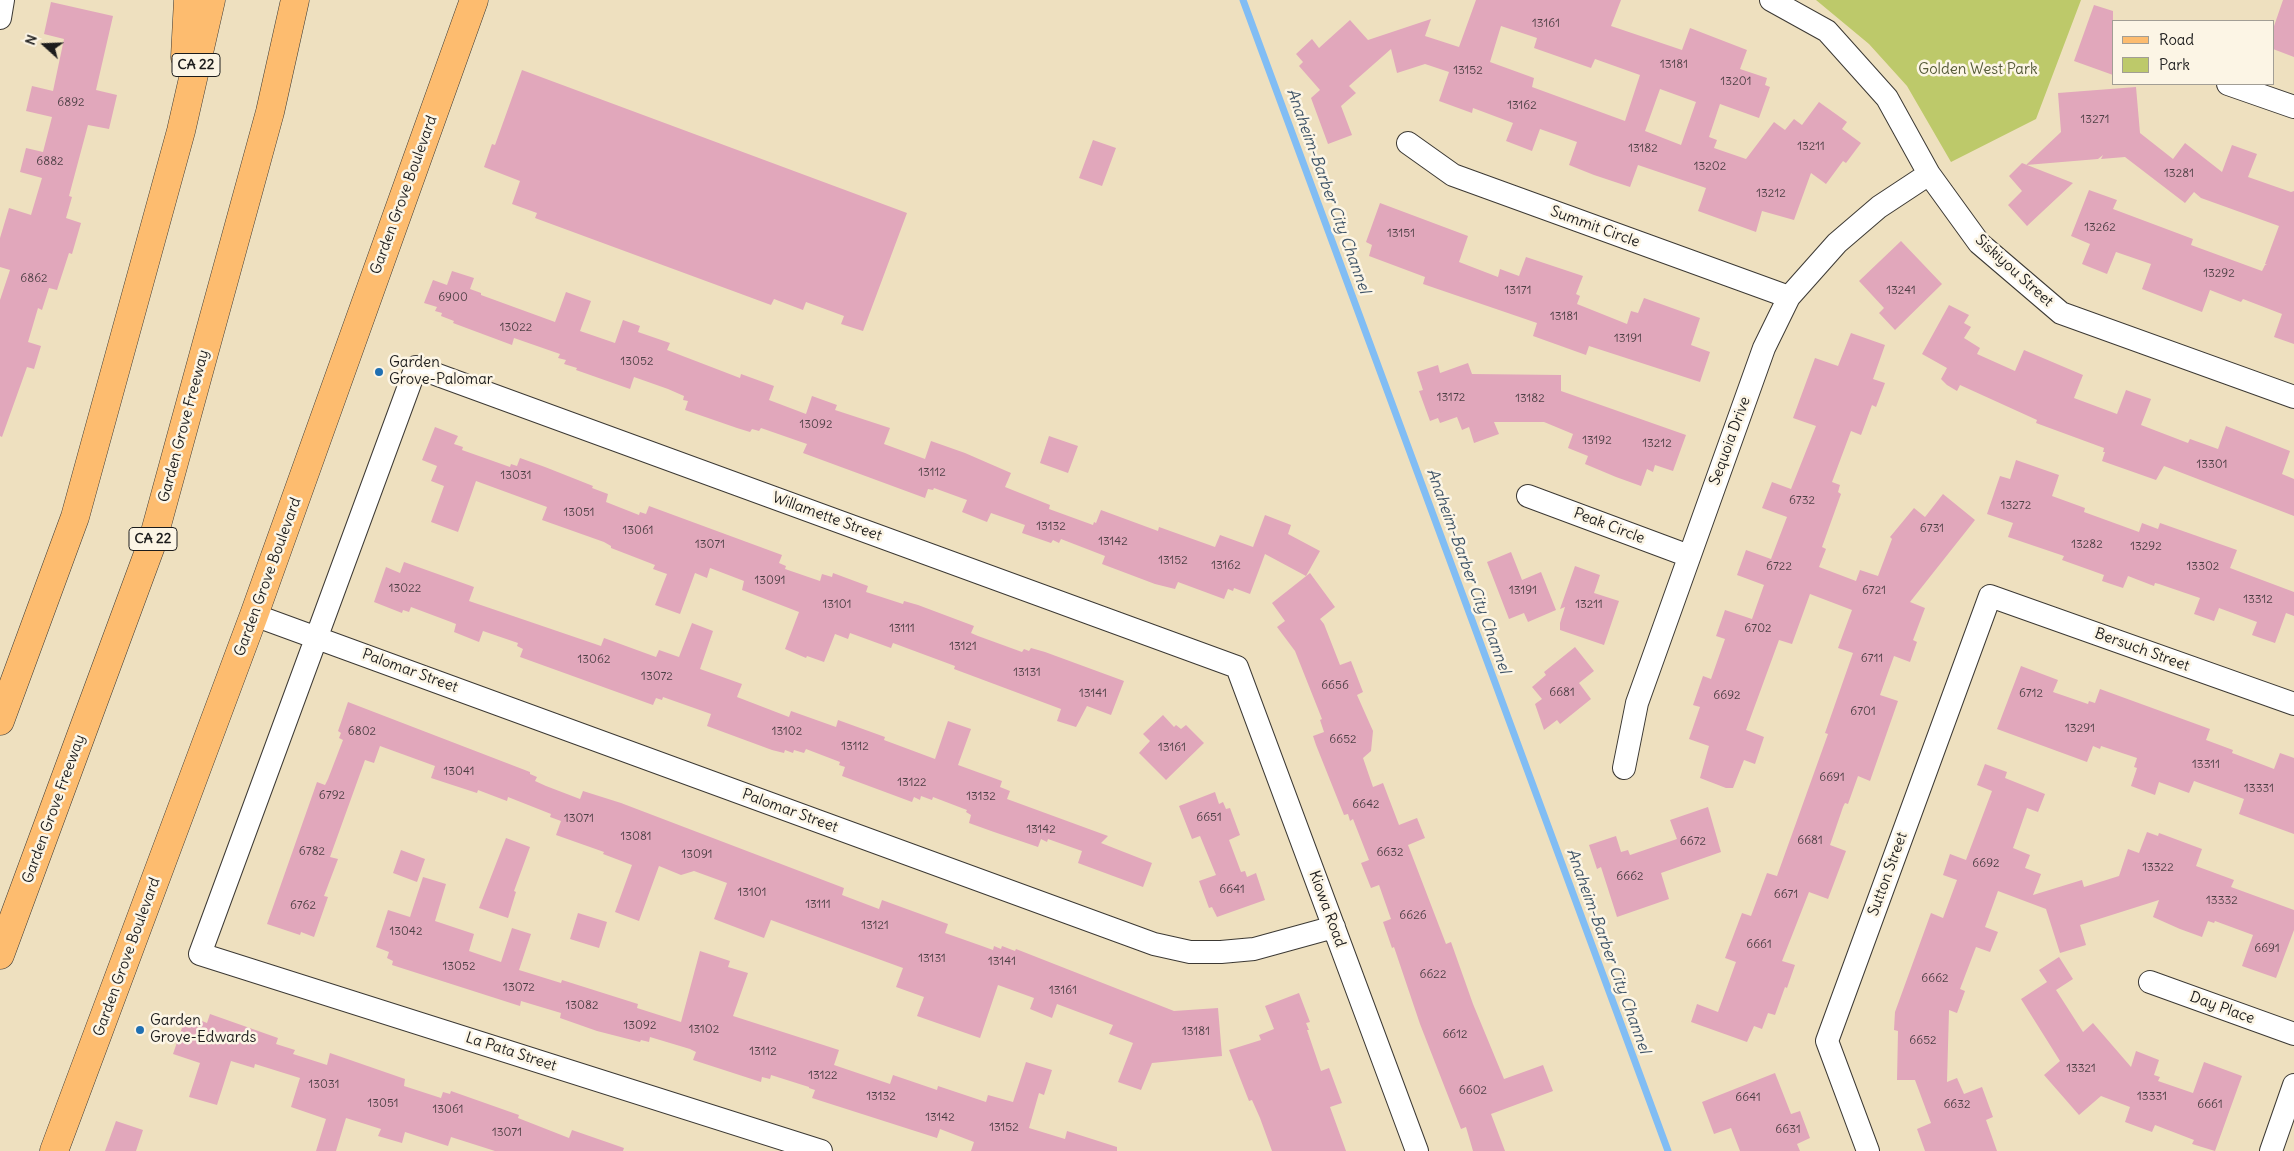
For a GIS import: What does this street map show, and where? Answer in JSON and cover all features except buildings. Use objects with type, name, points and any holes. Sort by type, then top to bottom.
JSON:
[{"type":"main road","points":[[181,131],[188,0]]},
{"type":"main road","name":"CA 22","points":[[0,721],[75,517],[181,131],[211,0]]},
{"type":"main road","name":"Garden Grove Freeway","points":[[0,955],[152,543],[270,112],[295,0]]},
{"type":"main road","points":[[270,112],[309,0]]},
{"type":"main road","name":"Garden Grove Boulevard","points":[[54,1151],[254,615],[474,0]]},
{"type":"street","points":[[0,18],[3,0]]},
{"type":"street","name":"Siskiyou Street","points":[[1771,0],[1826,30],[1888,98],[1929,174],[1979,243],[2061,313],[2294,397]]},
{"type":"street","points":[[2231,85],[2294,107]]},
{"type":"street","name":"Summit Circle","points":[[1408,143],[1453,175],[1789,297]]},
{"type":"street","name":"Sequoia Drive","points":[[1624,768],[1637,703],[1764,348],[1789,297],[1837,243],[1879,207],[1929,174]]},
{"type":"street","name":"Willamette Street","points":[[316,637],[416,367],[1238,666]]},
{"type":"street","name":"Peak Circle","points":[[1528,496],[1689,556]]},
{"type":"street","name":"Bersuch Street","points":[[1990,596],[2294,704]]},
{"type":"street","name":"Sutton Street","points":[[1868,1151],[1827,1041],[1990,596]]},
{"type":"street","name":"Palomar Street","points":[[254,615],[1154,944],[1190,952],[1229,952],[1254,949],[1334,927]]},
{"type":"street","name":"La Pata Street","points":[[316,637],[200,954],[821,1151]]},
{"type":"street","name":"Kiowa Road","points":[[1238,666],[1417,1151]]},
{"type":"street","name":"Day Place","points":[[2150,982],[2294,1034]]},
{"type":"street","points":[[2271,1151],[2294,1085]]},
{"type":"green space","name":"Golden West Park","points":[[1816,0],[2081,0],[2036,119],[1951,162],[1907,86],[1869,44]]},
{"type":"waterway","name":"Anaheim-Barber City Channel","points":[[1243,0],[1668,1151]]},
{"type":"place","name":"Garden Grove-Palomar","points":[[379,372]]},
{"type":"place","name":"Garden Grove-Edwards","points":[[140,1030]]}]
